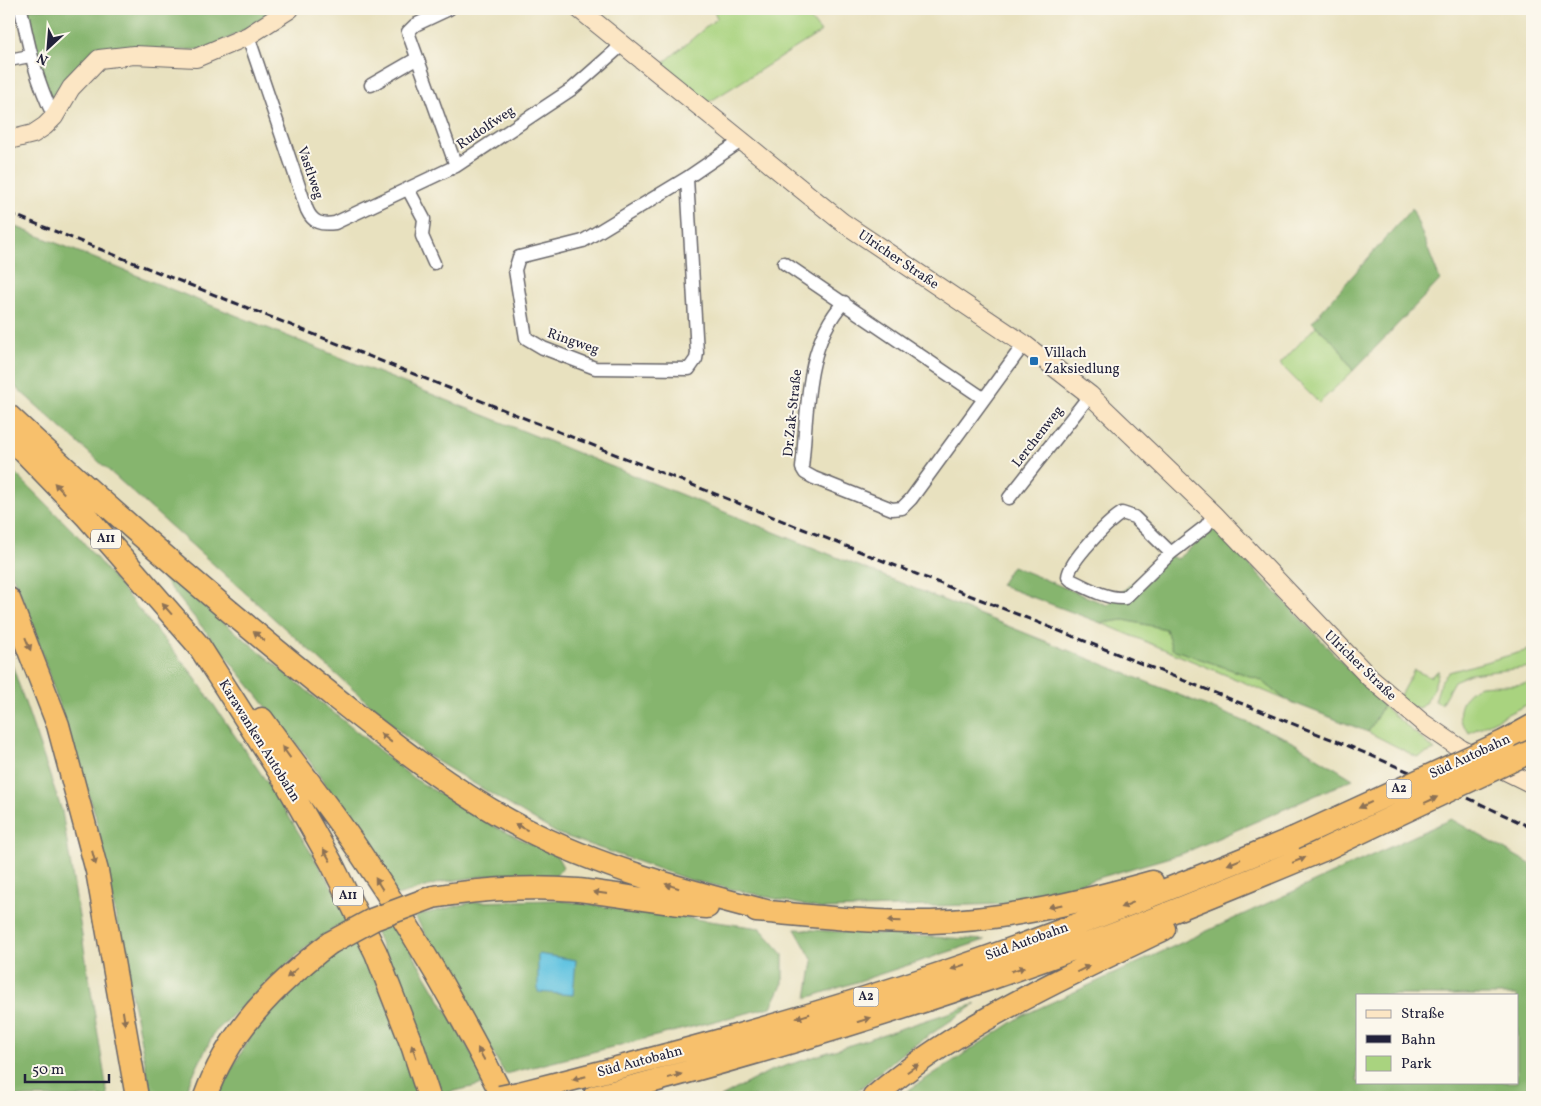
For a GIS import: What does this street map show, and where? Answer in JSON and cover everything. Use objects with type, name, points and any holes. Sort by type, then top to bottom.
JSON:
[{"type":"highway","points":[[9,416],[238,620],[388,740],[455,789],[522,827],[604,864],[683,889],[770,912]]},
{"type":"highway","name":"Karawanken Autobahn","points":[[9,435],[86,516],[199,646],[287,784],[331,862],[376,953],[413,1048],[429,1097]]},
{"type":"highway","points":[[9,598],[58,725],[97,871],[137,1095]]},
{"type":"highway","points":[[199,646],[248,700],[357,848],[507,1096]]},
{"type":"highway","name":"Süd Autobahn","points":[[507,1096],[771,1026],[941,973],[1112,911],[1294,838],[1505,741],[1532,726]]},
{"type":"highway","name":"Süd Autobahn","points":[[594,1097],[792,1043],[959,990],[1083,946],[1228,890],[1323,850],[1532,751]]},
{"type":"highway","points":[[205,1096],[225,1056],[257,1009],[299,966],[330,943],[374,918],[433,897],[470,891],[513,888],[578,890],[679,904],[851,921],[933,922],[1019,913],[1160,880],[1205,874]]},
{"type":"highway","points":[[874,1097],[946,1045],[1008,1006],[1199,912],[1228,890]]},
{"type":"street","points":[[21,9],[30,56],[40,88],[54,117]]},
{"type":"street","points":[[9,140],[33,134],[54,117],[71,88],[99,59],[134,56],[196,58],[248,36],[290,9]]},
{"type":"street","name":"Rudolfweg","points":[[449,9],[415,25],[408,32],[416,59],[456,166],[572,89],[622,45]]},
{"type":"street","name":"Ulricher Straße","points":[[579,9],[842,222],[1024,344],[1090,395],[1214,514],[1332,640],[1394,700],[1461,749],[1501,771],[1532,784]]},
{"type":"street","name":"Vastlweg","points":[[248,36],[310,217],[316,222],[324,224],[335,223],[456,166]]},
{"type":"street","points":[[9,60],[30,56]]},
{"type":"street","points":[[371,85],[416,59]]},
{"type":"street","name":"Ringweg","points":[[687,178],[697,353],[696,359],[689,369],[595,368],[543,348],[526,338],[515,270],[519,257],[583,241],[687,178],[741,141]]},
{"type":"street","points":[[408,189],[424,219],[422,236],[434,263]]},
{"type":"street","points":[[784,263],[983,398]]},
{"type":"street","name":"Dr.Zak-Straße","points":[[844,302],[831,316],[824,329],[814,360],[802,468],[805,473],[897,510],[902,508],[1024,344]]},
{"type":"street","name":"Lerchenweg","points":[[1009,498],[1090,395]]},
{"type":"street","points":[[1171,553],[1134,517],[1122,514],[1086,549],[1070,568],[1068,577],[1076,583],[1117,598],[1125,598],[1171,553],[1206,526],[1214,514]]},
{"type":"green space","points":[[26,9],[276,9],[239,33],[207,49],[94,54],[68,74],[51,99],[39,72]]},
{"type":"green space","points":[[713,9],[802,9],[821,32],[706,104],[661,65],[717,18]]},
{"type":"green space","points":[[1412,208],[1440,280],[1353,371],[1338,346],[1312,322]]},
{"type":"green space","points":[[9,224],[1286,738],[1353,779],[1184,853],[1009,904],[822,909],[690,880],[556,833],[425,754],[9,381]]},
{"type":"green space","points":[[1316,326],[1338,346],[1353,371],[1319,403],[1280,364]]},
{"type":"green space","points":[[9,467],[79,537],[191,672],[275,794],[351,918],[311,943],[214,1033],[182,1097],[152,1097],[95,814],[28,611],[9,568]]},
{"type":"green space","points":[[1215,528],[1383,706],[1368,732],[1286,700],[1261,680],[1172,649],[1166,629],[1124,620],[1101,623],[1000,585],[1012,566],[1107,605],[1165,554],[1177,559]]},
{"type":"green space","points":[[148,560],[413,778],[499,829],[557,856],[563,867],[554,878],[500,874],[442,882],[397,896],[307,757]]},
{"type":"green space","points":[[1124,620],[1166,629],[1172,649],[1261,680],[1286,700],[1101,623]]},
{"type":"green space","points":[[1532,649],[1532,667],[1470,674],[1454,681],[1441,704],[1435,701],[1441,681],[1449,672]]},
{"type":"green space","points":[[9,656],[62,811],[108,1097],[9,1097]]},
{"type":"green space","points":[[1414,670],[1430,677],[1439,670],[1430,696],[1419,708],[1410,706],[1399,697]]},
{"type":"green space","points":[[1532,682],[1532,702],[1469,733],[1460,720],[1460,709],[1464,699],[1471,690],[1487,685]]},
{"type":"green space","points":[[1383,706],[1435,750],[1417,757],[1368,732]]},
{"type":"green space","points":[[1451,819],[1532,865],[1532,1097],[898,1097],[1022,1016]]},
{"type":"green space","points":[[557,900],[760,928],[783,954],[783,983],[771,1007],[505,1074],[415,916],[473,902]]},
{"type":"green space","points":[[394,922],[489,1083],[438,1095],[375,930]]},
{"type":"green space","points":[[795,929],[985,940],[807,998],[813,961]]},
{"type":"green space","points":[[360,938],[423,1097],[215,1097],[257,1026],[302,977]]},
{"type":"green space","points":[[976,1004],[901,1054],[850,1097],[721,1097],[770,1071]]},
{"type":"water","points":[[538,954],[576,960],[573,995],[538,992]]},
{"type":"railway","points":[[9,213],[1351,747],[1440,785],[1532,828]]},
{"type":"place","name":"Villach Zaksiedlung","points":[[1034,361]]}]
